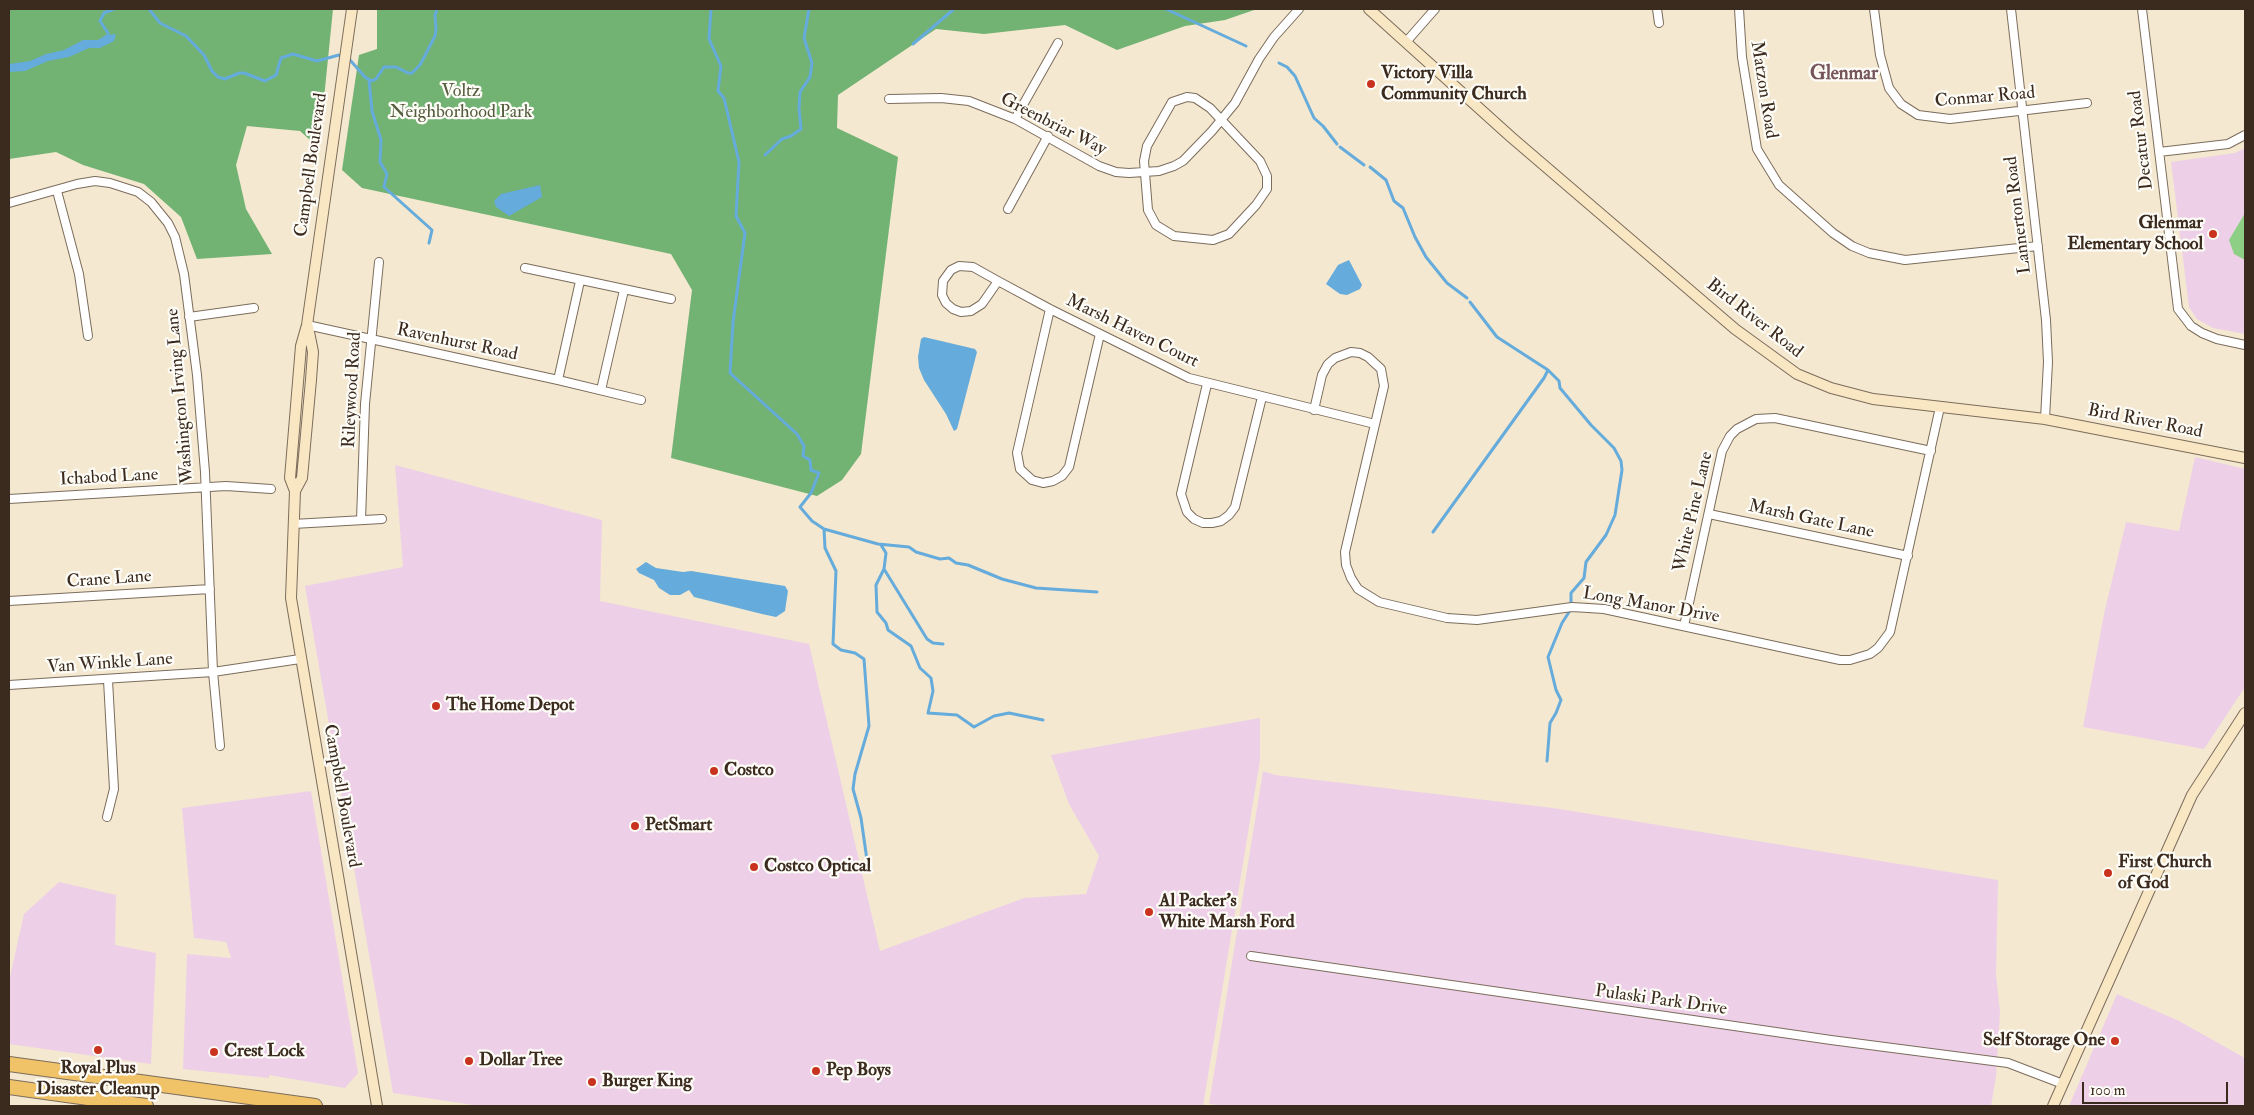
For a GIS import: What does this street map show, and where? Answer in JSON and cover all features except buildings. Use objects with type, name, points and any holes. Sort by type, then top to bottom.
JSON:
[{"type":"highway","points":[[9,1064],[316,1106]]},
{"type":"highway","points":[[9,1087],[146,1106]]},
{"type":"street","name":"Campbell Boulevard","points":[[352,9],[307,326],[301,346],[290,478],[295,491],[291,598],[377,1106]]},
{"type":"street","name":"Greenbriar Way","points":[[888,99],[957,98],[1016,120],[1048,136],[1099,166],[1116,172],[1145,172],[1174,166],[1183,161],[1199,146],[1221,121],[1235,103],[1267,47],[1299,9]]},
{"type":"street","name":"Bird River Road","points":[[1369,9],[1541,163],[1735,329],[1778,361],[1814,382],[1873,399],[2045,419],[2245,458]]},
{"type":"street","points":[[1406,42],[1435,9]]},
{"type":"street","points":[[1657,9],[1659,23]]},
{"type":"street","name":"Matzon Road","points":[[1739,9],[1742,56],[1757,149],[1779,185],[1833,233],[1869,253],[1904,260],[2038,246]]},
{"type":"street","name":"Conmar Road","points":[[1874,9],[1884,73],[1895,98],[1918,115],[1938,119],[2087,103]]},
{"type":"street","name":"Lannerton Road","points":[[2011,9],[2038,246],[2048,362],[2045,419]]},
{"type":"street","name":"Decatur Road","points":[[2142,9],[2178,309],[2191,326],[2202,333],[2217,339],[2245,345]]},
{"type":"street","points":[[1016,120],[1058,43]]},
{"type":"street","points":[[1179,98],[1194,98],[1210,108],[1260,161],[1265,169],[1268,181],[1262,196],[1229,234],[1220,239],[1202,240],[1174,236],[1164,231],[1151,218],[1148,210],[1145,172],[1144,155],[1147,146],[1172,102],[1179,98]]},
{"type":"street","points":[[2159,152],[2228,144],[2245,135]]},
{"type":"street","points":[[1008,209],[1048,136]]},
{"type":"street","name":"Washington Irving Lane","points":[[9,203],[95,181],[110,183],[138,192],[152,202],[168,223],[180,250],[196,375],[205,487],[213,672],[220,746]]},
{"type":"street","points":[[57,191],[80,274],[88,336]]},
{"type":"street","name":"Rileywood Road","points":[[361,520],[365,404],[379,262]]},
{"type":"street","name":"Marsh Haven Court","points":[[998,281],[982,304],[971,312],[953,309],[946,303],[942,295],[945,277],[951,270],[959,266],[973,267],[1171,371],[1207,384],[1375,424]]},
{"type":"street","points":[[525,268],[672,299]]},
{"type":"street","points":[[558,380],[580,281]]},
{"type":"street","points":[[601,390],[624,290]]},
{"type":"street","points":[[189,316],[254,308]]},
{"type":"street","points":[[1050,309],[1017,453],[1020,469],[1032,480],[1043,483],[1053,481],[1062,476],[1069,467],[1100,334]]},
{"type":"street","name":"Ravenhurst Road","points":[[307,326],[558,380],[641,400]]},
{"type":"street","name":"Long Manor Drive","points":[[1314,410],[1322,375],[1328,364],[1343,354],[1360,353],[1375,362],[1384,378],[1384,386],[1345,552],[1346,565],[1351,578],[1368,597],[1379,602],[1461,620],[1494,619],[1583,606],[1840,660],[1860,658],[1878,648],[1890,632],[1940,407]]},
{"type":"street","points":[[1207,384],[1181,494],[1182,504],[1187,512],[1194,519],[1203,522],[1221,521],[1235,507],[1262,397]]},
{"type":"street","name":"White Pine Lane","points":[[1684,626],[1725,445],[1738,429],[1756,419],[1775,418],[1931,451]]},
{"type":"street","name":"Ichabod Lane","points":[[9,499],[205,487],[240,486],[271,489]]},
{"type":"street","name":"Marsh Gate Lane","points":[[1708,514],[1908,556]]},
{"type":"street","points":[[293,524],[382,519]]},
{"type":"street","name":"Crane Lane","points":[[9,601],[210,589]]},
{"type":"street","name":"Van Winkle Lane","points":[[9,685],[213,672],[300,659]]},
{"type":"street","points":[[107,817],[114,789],[108,680]]},
{"type":"street","points":[[2053,1106],[2192,795],[2245,713]]},
{"type":"street","name":"Pulaski Park Drive","points":[[1251,956],[1831,1040],[2008,1063],[2063,1084]]},
{"type":"shaded area","name":"Glenmar Elementary School","points":[[2245,148],[2245,334],[2213,328],[2197,319],[2189,307],[2171,162],[2235,153]]},
{"type":"shaded area","points":[[2195,457],[2245,469],[2245,687],[2204,749],[2083,727],[2104,614],[2126,522],[2179,531]]},
{"type":"shaded area","points":[[395,465],[602,520],[600,601],[809,644],[880,951],[1024,898],[1086,894],[1099,856],[1069,804],[1051,755],[1260,718],[1260,760],[1203,1106],[480,1106],[393,1093],[305,586],[403,567]]},
{"type":"shaded area","points":[[1263,771],[1275,775],[1553,808],[1998,880],[1996,974],[2000,1012],[1996,1077],[1991,1106],[1228,1106],[1209,1104]]},
{"type":"shaded area","points":[[311,791],[358,1073],[345,1088],[269,1075],[269,1078],[183,1069],[187,954],[231,958],[226,942],[194,938],[182,808]]},
{"type":"shaded area","points":[[59,882],[116,895],[115,945],[156,953],[151,1064],[9,1044],[9,981],[24,914]]},
{"type":"shaded area","points":[[2117,994],[2177,1020],[2245,1058],[2245,1106],[2069,1106]]},
{"type":"green space","points":[[9,9],[333,9],[319,148],[300,131],[247,126],[236,165],[246,209],[272,254],[197,259],[181,217],[144,184],[83,165],[56,152],[9,159]]},
{"type":"green space","name":"Voltz Neighborhood Park","points":[[377,9],[1257,9],[1225,20],[1185,26],[1117,50],[1065,25],[984,34],[936,29],[838,95],[837,128],[898,157],[861,454],[842,480],[817,496],[671,458],[692,290],[671,254],[362,188],[342,170],[359,55],[377,49]]},
{"type":"green space","points":[[2245,213],[2245,260],[2234,254],[2229,240]]},
{"type":"water","points":[[116,34],[114,41],[100,48],[89,48],[69,57],[48,61],[25,71],[9,72],[9,64],[30,61],[46,54],[64,50],[83,40],[98,40],[106,35]]},
{"type":"water","points":[[540,185],[542,197],[509,216],[496,207],[494,201],[501,194]]},
{"type":"water","points":[[1349,260],[1362,285],[1360,289],[1347,295],[1340,294],[1326,284],[1338,265]]},
{"type":"water","points":[[924,337],[975,349],[977,352],[957,429],[954,431],[919,368],[918,357],[921,339]]},
{"type":"water","points":[[646,562],[656,568],[683,572],[691,571],[785,586],[788,591],[785,611],[776,617],[762,614],[694,597],[689,590],[680,595],[670,595],[659,588],[654,580],[639,573],[636,569]]},
{"type":"waterway","points":[[108,38],[108,33],[100,21],[104,13],[114,9]]},
{"type":"waterway","points":[[149,9],[160,23],[186,36],[204,55],[212,71],[218,77],[225,79],[239,73],[244,73],[265,81],[276,75],[281,58],[293,54],[317,61],[339,55],[350,60],[371,81],[376,79],[384,67],[396,67],[412,73],[420,65],[435,36],[435,15],[437,9]]},
{"type":"waterway","points":[[711,9],[709,39],[721,66],[718,91],[724,98],[739,162],[736,216],[745,233],[733,322],[730,373],[797,434],[804,446],[803,456],[810,460],[811,470],[819,473],[811,493],[800,507],[812,521],[824,529],[878,544],[909,547],[916,552],[940,559],[949,558],[956,563],[968,565],[1002,579],[1036,588],[1097,592]]},
{"type":"waterway","points":[[765,155],[782,139],[791,136],[801,129],[800,92],[810,77],[812,63],[804,38],[809,9]]},
{"type":"waterway","points":[[913,44],[954,9]]},
{"type":"waterway","points":[[1166,9],[1246,46]]},
{"type":"waterway","points":[[1279,63],[1287,67],[1295,76],[1314,118],[1337,144]]},
{"type":"waterway","points":[[369,80],[372,111],[381,140],[380,162],[387,174],[384,187],[432,230],[429,243]]},
{"type":"waterway","points":[[1340,147],[1364,165]]},
{"type":"waterway","points":[[1370,167],[1386,180],[1394,201],[1403,208],[1426,257],[1447,283],[1467,298]]},
{"type":"waterway","points":[[1470,302],[1497,337],[1548,370],[1559,381],[1560,388],[1591,425],[1614,448],[1621,461],[1622,470],[1615,515],[1606,535],[1586,562],[1584,578],[1571,593],[1571,609],[1562,623],[1548,657],[1556,690],[1561,700],[1550,723],[1547,761]]},
{"type":"waterway","points":[[1433,532],[1548,370]]},
{"type":"waterway","points":[[824,529],[825,548],[836,571],[833,644],[841,650],[855,653],[864,659],[869,726],[855,774],[853,789],[861,818],[867,860]]},
{"type":"waterway","points":[[881,545],[886,553],[884,569],[876,585],[877,612],[886,623],[888,630],[911,646],[920,668],[931,678],[933,691],[928,713],[957,715],[974,727],[994,716],[1009,713],[1043,720]]},
{"type":"waterway","points":[[884,569],[927,639],[933,643],[943,644]]},
{"type":"place","name":"Victory Villa Community Church","points":[[1371,84]]},
{"type":"place","name":"Glenmar Elementary School","points":[[2213,234]]},
{"type":"place","name":"The Home Depot","points":[[436,706]]},
{"type":"place","name":"Costco","points":[[714,771]]},
{"type":"place","name":"PetSmart","points":[[635,826]]},
{"type":"place","name":"Costco Optical","points":[[754,867]]},
{"type":"place","name":"First Church of God","points":[[2108,873]]},
{"type":"place","name":"Al Packer's White Marsh Ford","points":[[1149,912]]},
{"type":"place","name":"Self Storage One","points":[[2115,1041]]},
{"type":"place","name":"Royal Plus Disaster Cleanup","points":[[98,1050]]},
{"type":"place","name":"Crest Lock","points":[[214,1052]]},
{"type":"place","name":"Dollar Tree","points":[[469,1061]]},
{"type":"place","name":"Pep Boys","points":[[816,1071]]},
{"type":"place","name":"Burger King","points":[[592,1082]]},
{"type":"district","name":"Glenmar","points":[[1844,75]]}]
